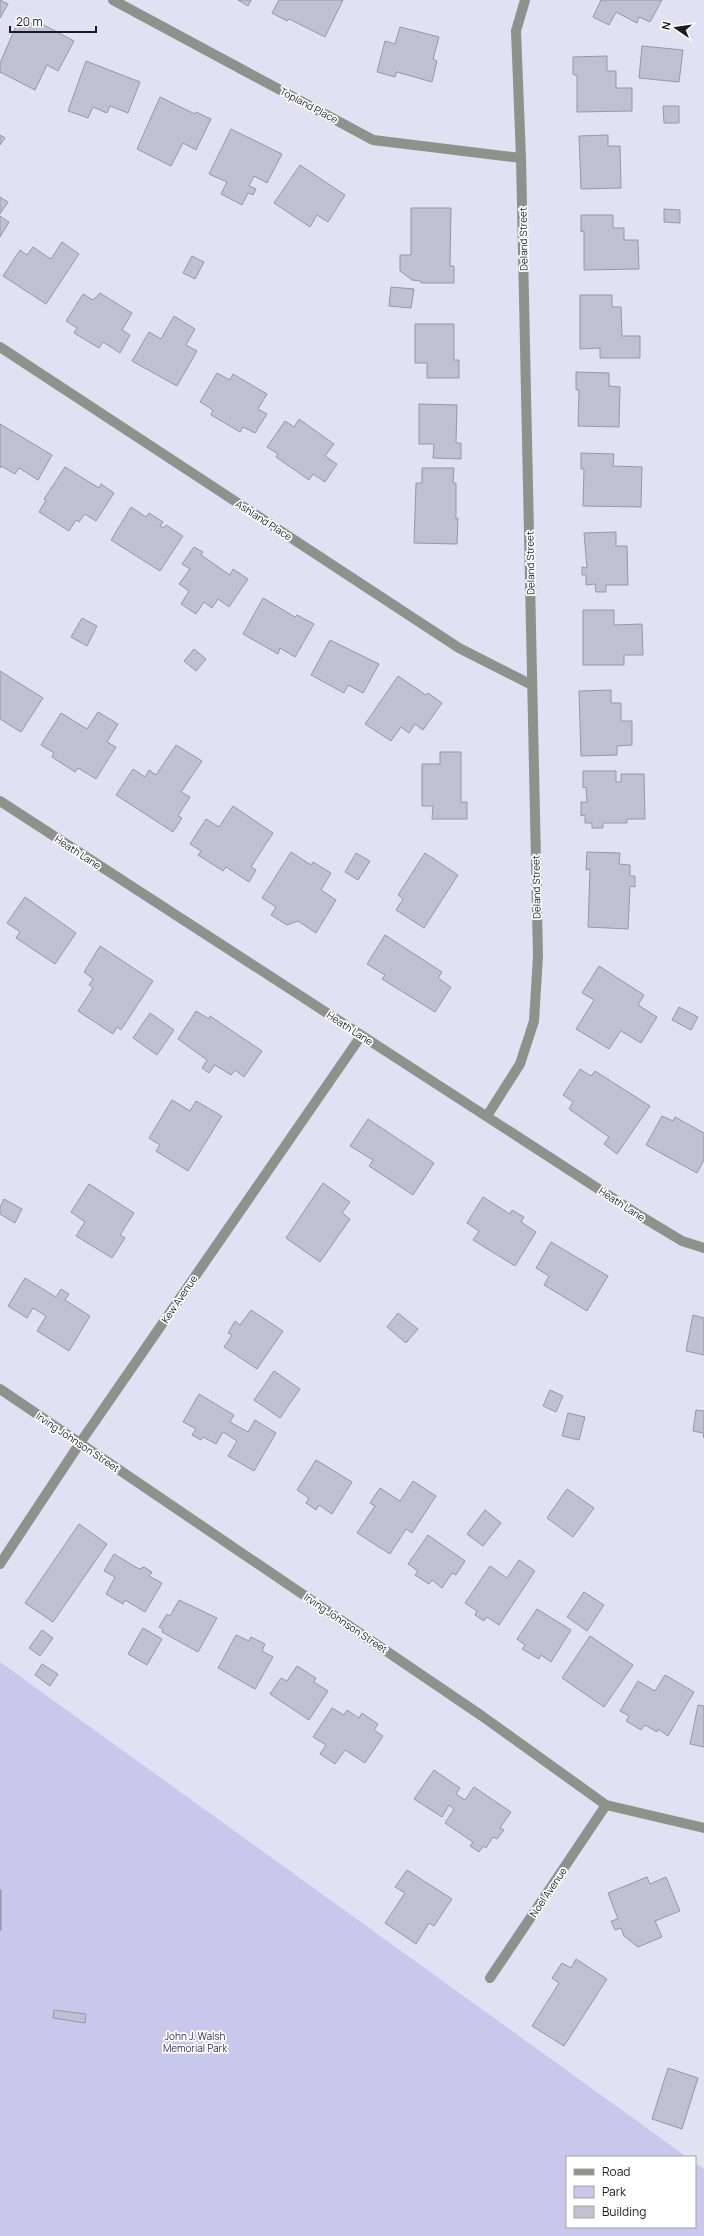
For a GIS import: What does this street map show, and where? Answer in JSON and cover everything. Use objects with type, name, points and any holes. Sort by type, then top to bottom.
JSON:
[{"type":"street","name":"Topland Place","points":[[113,0],[373,140],[521,158]]},
{"type":"street","name":"Deland Street","points":[[487,1116],[520,1064],[534,1021],[538,956],[521,158],[516,31],[525,0]]},
{"type":"street","name":"Ashland Place","points":[[0,347],[459,648],[532,684]]},
{"type":"street","name":"Heath Lane","points":[[0,801],[438,1087],[487,1116],[634,1212],[682,1241],[704,1248]]},
{"type":"street","name":"Kew Avenue","points":[[0,1564],[80,1443],[361,1036]]},
{"type":"street","name":"Irving Johnson Street","points":[[0,1389],[482,1716],[606,1805],[704,1828]]},
{"type":"street","name":"Noel Avenue","points":[[490,1978],[606,1805]]},
{"type":"green space","name":"John J. Walsh Memorial Park","points":[[0,1662],[686,2156],[566,2156],[566,2228],[696,2228],[696,2164],[704,2169],[704,2236],[0,2236]]},
{"type":"building","points":[[0,0],[8,4],[0,18]]},
{"type":"building","points":[[238,0],[251,0],[248,6]]},
{"type":"building","points":[[279,0],[343,0],[325,37],[289,19],[287,21],[272,13]]},
{"type":"building","points":[[601,0],[662,0],[650,22],[639,17],[637,23],[616,12],[609,25],[593,17]]},
{"type":"building","points":[[20,17],[38,27],[40,23],[74,41],[58,71],[47,65],[35,90],[0,72],[0,63]]},
{"type":"building","points":[[400,27],[439,37],[433,59],[437,61],[432,82],[397,72],[395,77],[377,72],[385,41],[395,44]]},
{"type":"building","points":[[642,46],[683,50],[679,82],[639,78]]},
{"type":"building","points":[[607,56],[607,71],[616,71],[616,88],[632,88],[632,111],[577,112],[577,76],[573,74],[573,57]]},
{"type":"building","points":[[86,61],[140,82],[128,113],[110,106],[107,113],[93,107],[88,118],[68,111]]},
{"type":"building","points":[[160,97],[195,114],[196,112],[211,119],[196,150],[183,143],[171,166],[137,149]]},
{"type":"building","points":[[663,106],[679,106],[679,123],[664,123]]},
{"type":"building","points":[[231,129],[282,154],[267,183],[254,176],[249,186],[256,189],[253,195],[248,193],[242,205],[221,194],[227,182],[209,174]]},
{"type":"building","points":[[0,135],[5,138],[0,145]]},
{"type":"building","points":[[608,135],[608,146],[620,146],[621,188],[581,189],[579,136]]},
{"type":"building","points":[[300,165],[345,195],[328,222],[317,215],[310,227],[274,203]]},
{"type":"building","points":[[0,197],[8,202],[0,214]]},
{"type":"building","points":[[411,208],[451,208],[450,266],[454,266],[454,283],[421,283],[421,281],[412,280],[400,271],[400,255],[411,255]]},
{"type":"building","points":[[664,209],[680,210],[680,223],[664,222]]},
{"type":"building","points":[[581,215],[613,215],[613,228],[624,228],[624,240],[638,240],[639,269],[584,270],[584,231],[581,232]]},
{"type":"building","points":[[0,216],[9,222],[0,237]]},
{"type":"building","points":[[62,242],[79,254],[46,304],[3,276],[20,250],[27,255],[33,247],[51,259]]},
{"type":"building","points":[[192,256],[204,262],[195,279],[183,273]]},
{"type":"building","points":[[391,287],[414,289],[411,308],[389,306]]},
{"type":"building","points":[[100,293],[132,313],[122,330],[130,335],[120,353],[103,342],[99,348],[74,333],[77,328],[66,321],[83,294],[93,300]]},
{"type":"building","points":[[580,295],[612,295],[612,307],[621,307],[622,336],[640,336],[640,358],[600,358],[600,348],[580,349]]},
{"type":"building","points":[[174,316],[195,329],[186,345],[197,351],[177,386],[132,361],[149,332],[161,339]]},
{"type":"building","points":[[415,324],[454,324],[454,360],[459,360],[459,378],[427,378],[427,363],[415,363]]},
{"type":"building","points":[[576,372],[609,373],[609,386],[620,387],[619,427],[578,426],[579,390],[576,390]]},
{"type":"building","points":[[217,373],[230,380],[233,374],[267,394],[258,409],[267,414],[255,433],[243,427],[240,432],[211,415],[213,410],[200,402]]},
{"type":"building","points":[[419,404],[457,405],[456,443],[461,443],[461,459],[433,458],[434,444],[419,444]]},
{"type":"building","points":[[299,419],[334,444],[325,456],[337,464],[325,482],[313,474],[309,480],[276,457],[278,454],[267,447],[285,421],[294,427]]},
{"type":"building","points":[[0,424],[52,455],[38,480],[19,468],[15,474],[1,466],[0,468]]},
{"type":"building","points":[[581,453],[614,454],[613,466],[642,467],[641,507],[583,506],[584,469],[581,469]]},
{"type":"building","points":[[65,467],[99,488],[101,484],[114,493],[96,521],[85,514],[79,522],[76,520],[69,531],[39,512],[46,500],[44,499]]},
{"type":"building","points":[[422,468],[454,468],[453,483],[456,483],[456,519],[458,518],[457,544],[414,543],[416,483],[422,483]]},
{"type":"building","points":[[131,507],[146,517],[149,513],[163,522],[160,526],[164,528],[166,525],[183,536],[160,571],[111,540]]},
{"type":"building","points":[[616,532],[616,546],[627,546],[628,585],[606,585],[606,592],[596,592],[595,584],[586,585],[586,575],[582,575],[582,567],[587,568],[584,533]]},
{"type":"building","points":[[194,547],[203,552],[201,555],[230,575],[233,569],[248,579],[229,607],[218,599],[212,608],[204,602],[196,614],[181,604],[189,591],[179,584],[190,569],[182,564]]},
{"type":"building","points":[[263,598],[295,617],[297,615],[314,624],[295,657],[280,648],[278,654],[243,634]]},
{"type":"building","points":[[583,610],[614,610],[614,625],[642,624],[643,655],[624,655],[624,665],[583,665]]},
{"type":"building","points":[[82,618],[97,626],[87,646],[71,637]]},
{"type":"building","points":[[330,640],[379,664],[363,693],[348,685],[344,693],[311,675]]},
{"type":"building","points":[[194,649],[206,659],[196,671],[184,661]]},
{"type":"building","points":[[0,671],[43,698],[21,732],[0,719]]},
{"type":"building","points":[[398,676],[426,695],[428,693],[442,703],[423,730],[415,724],[409,733],[401,727],[391,741],[365,724]]},
{"type":"building","points":[[611,690],[611,703],[621,703],[621,721],[632,721],[632,745],[617,746],[617,755],[581,756],[579,691]]},
{"type":"building","points":[[98,712],[118,724],[107,742],[116,747],[96,779],[78,768],[75,772],[52,757],[54,753],[41,745],[61,713],[87,729]]},
{"type":"building","points":[[176,745],[202,761],[181,792],[190,797],[178,816],[182,818],[173,832],[116,795],[133,769],[145,777],[149,770],[156,775]]},
{"type":"building","points":[[440,752],[461,752],[461,802],[467,802],[467,819],[432,819],[433,806],[422,806],[422,764],[440,764]]},
{"type":"building","points":[[583,771],[616,771],[616,782],[621,782],[621,774],[644,774],[645,819],[627,819],[627,823],[603,823],[603,828],[592,828],[592,823],[585,823],[585,815],[581,816],[581,802],[587,802],[586,787],[583,788]]},
{"type":"building","points":[[233,806],[273,833],[251,867],[256,870],[249,882],[226,867],[223,871],[198,855],[201,851],[190,844],[206,819],[219,827]]},
{"type":"building","points":[[291,852],[311,865],[313,862],[331,873],[321,890],[336,900],[316,933],[298,921],[287,925],[271,915],[276,907],[262,898]]},
{"type":"building","points":[[587,852],[620,853],[619,864],[630,865],[630,876],[635,876],[635,887],[630,886],[628,929],[588,927],[590,869],[586,870]]},
{"type":"building","points":[[356,853],[370,861],[358,880],[345,872]]},
{"type":"building","points":[[425,853],[458,875],[424,928],[396,910],[403,899],[398,895]]},
{"type":"building","points":[[25,897],[76,933],[55,964],[16,938],[20,932],[7,923]]},
{"type":"building","points":[[385,935],[442,972],[438,978],[451,987],[435,1012],[382,979],[385,975],[367,964]]},
{"type":"building","points":[[100,946],[153,981],[121,1030],[117,1027],[113,1034],[78,1011],[93,988],[89,985],[93,979],[84,972]]},
{"type":"building","points":[[599,966],[644,995],[638,1005],[657,1017],[641,1043],[621,1031],[609,1049],[576,1029],[594,1000],[582,993]]},
{"type":"building","points":[[679,1007],[698,1017],[691,1030],[672,1020]]},
{"type":"building","points":[[196,1011],[209,1019],[210,1016],[262,1051],[244,1077],[235,1070],[231,1075],[215,1065],[209,1073],[202,1068],[207,1060],[178,1039]]},
{"type":"building","points":[[150,1013],[174,1030],[157,1055],[133,1038]]},
{"type":"building","points":[[580,1069],[591,1076],[595,1071],[650,1106],[617,1154],[604,1144],[609,1137],[569,1109],[573,1102],[563,1095]]},
{"type":"building","points":[[172,1100],[190,1111],[196,1101],[222,1116],[188,1171],[156,1151],[160,1145],[149,1138]]},
{"type":"building","points":[[662,1116],[673,1121],[675,1117],[704,1133],[704,1160],[697,1173],[646,1145]]},
{"type":"building","points":[[368,1119],[434,1163],[413,1195],[369,1166],[373,1160],[350,1146]]},
{"type":"building","points":[[323,1183],[350,1202],[342,1213],[350,1219],[320,1262],[286,1238]]},
{"type":"building","points":[[89,1184],[134,1213],[120,1235],[125,1238],[112,1258],[76,1236],[85,1222],[71,1212]]},
{"type":"building","points":[[483,1197],[510,1214],[512,1210],[524,1217],[521,1222],[536,1232],[515,1266],[473,1240],[479,1231],[467,1223]]},
{"type":"building","points":[[4,1199],[22,1209],[15,1223],[0,1214],[0,1207]]},
{"type":"building","points":[[551,1242],[608,1276],[587,1311],[544,1285],[549,1276],[536,1268]]},
{"type":"building","points":[[25,1278],[56,1297],[61,1289],[69,1294],[65,1300],[90,1316],[69,1351],[37,1331],[46,1316],[33,1308],[27,1318],[8,1306]]},
{"type":"building","points":[[251,1310],[283,1331],[257,1369],[224,1347],[232,1335],[228,1333],[235,1321],[240,1325]]},
{"type":"building","points":[[398,1313],[418,1329],[406,1343],[387,1327]]},
{"type":"building","points":[[693,1315],[704,1318],[704,1355],[686,1351]]},
{"type":"building","points":[[274,1371],[300,1389],[280,1418],[254,1400]]},
{"type":"building","points":[[550,1390],[563,1396],[556,1412],[543,1406]]},
{"type":"building","points":[[199,1394],[234,1415],[230,1422],[248,1432],[255,1420],[276,1433],[254,1471],[228,1456],[237,1441],[223,1432],[216,1444],[203,1437],[201,1440],[192,1435],[196,1429],[183,1422]]},
{"type":"building","points":[[696,1410],[704,1411],[704,1438],[703,1433],[693,1431]]},
{"type":"building","points":[[568,1413],[585,1417],[579,1440],[562,1436]]},
{"type":"building","points":[[316,1460],[352,1482],[332,1514],[319,1505],[316,1510],[306,1503],[309,1498],[297,1490]]},
{"type":"building","points":[[413,1481],[436,1496],[412,1533],[406,1529],[390,1554],[357,1533],[375,1506],[370,1503],[380,1488],[400,1501]]},
{"type":"building","points":[[567,1489],[594,1508],[573,1537],[547,1518]]},
{"type":"building","points":[[485,1510],[501,1523],[483,1546],[467,1534]]},
{"type":"building","points":[[79,1524],[107,1544],[53,1622],[25,1603]]},
{"type":"building","points":[[428,1535],[465,1561],[456,1575],[452,1573],[442,1588],[432,1580],[429,1584],[415,1575],[418,1571],[408,1564]]},
{"type":"building","points":[[114,1554],[139,1569],[144,1567],[152,1572],[149,1576],[162,1583],[145,1612],[125,1600],[123,1604],[106,1594],[115,1577],[104,1571]]},
{"type":"building","points":[[519,1560],[535,1571],[499,1625],[487,1617],[484,1621],[475,1615],[477,1611],[465,1603],[490,1566],[507,1578]]},
{"type":"building","points":[[584,1592],[604,1605],[587,1631],[567,1617]]},
{"type":"building","points":[[179,1600],[217,1618],[198,1652],[162,1632],[163,1629],[159,1627],[167,1614],[170,1616]]},
{"type":"building","points":[[537,1609],[571,1630],[551,1662],[541,1655],[539,1659],[522,1649],[525,1645],[517,1639]]},
{"type":"building","points":[[143,1628],[162,1639],[147,1665],[128,1654]]},
{"type":"building","points":[[42,1630],[53,1638],[40,1656],[29,1648]]},
{"type":"building","points":[[236,1635],[249,1641],[251,1637],[265,1644],[262,1651],[273,1657],[255,1689],[218,1668]]},
{"type":"building","points":[[590,1636],[633,1665],[604,1707],[562,1678]]},
{"type":"building","points":[[42,1664],[58,1674],[50,1686],[35,1675]]},
{"type":"building","points":[[297,1666],[316,1678],[314,1682],[328,1691],[309,1720],[270,1694],[281,1678],[287,1681]]},
{"type":"building","points":[[665,1675],[694,1692],[668,1736],[658,1729],[657,1732],[645,1725],[641,1730],[626,1721],[629,1716],[620,1711],[638,1681],[655,1691]]},
{"type":"building","points":[[698,1705],[704,1706],[704,1747],[690,1744]]},
{"type":"building","points":[[332,1708],[344,1715],[347,1710],[359,1718],[362,1713],[378,1724],[374,1730],[383,1736],[365,1763],[345,1750],[335,1764],[320,1754],[326,1745],[313,1737]]},
{"type":"building","points":[[434,1770],[460,1788],[456,1794],[465,1800],[474,1787],[511,1812],[500,1828],[504,1830],[497,1839],[493,1837],[486,1848],[483,1846],[479,1852],[470,1846],[473,1842],[445,1823],[454,1809],[449,1805],[442,1817],[414,1799]]},
{"type":"building","points":[[407,1870],[452,1899],[434,1926],[429,1923],[416,1944],[385,1923],[405,1893],[395,1887]]},
{"type":"building","points":[[647,1877],[650,1884],[666,1877],[680,1911],[655,1921],[662,1937],[638,1947],[624,1936],[621,1928],[615,1930],[611,1921],[618,1919],[608,1893]]},
{"type":"building","points":[[1,1890],[1,1930],[0,1930]]},
{"type":"building","points":[[576,1959],[607,1979],[564,2046],[532,2026],[559,1983],[552,1978],[562,1963],[571,1968]]},
{"type":"building","points":[[54,2010],[86,2014],[85,2023],[53,2018]]},
{"type":"building","points":[[668,2068],[698,2078],[682,2129],[652,2119]]}]
